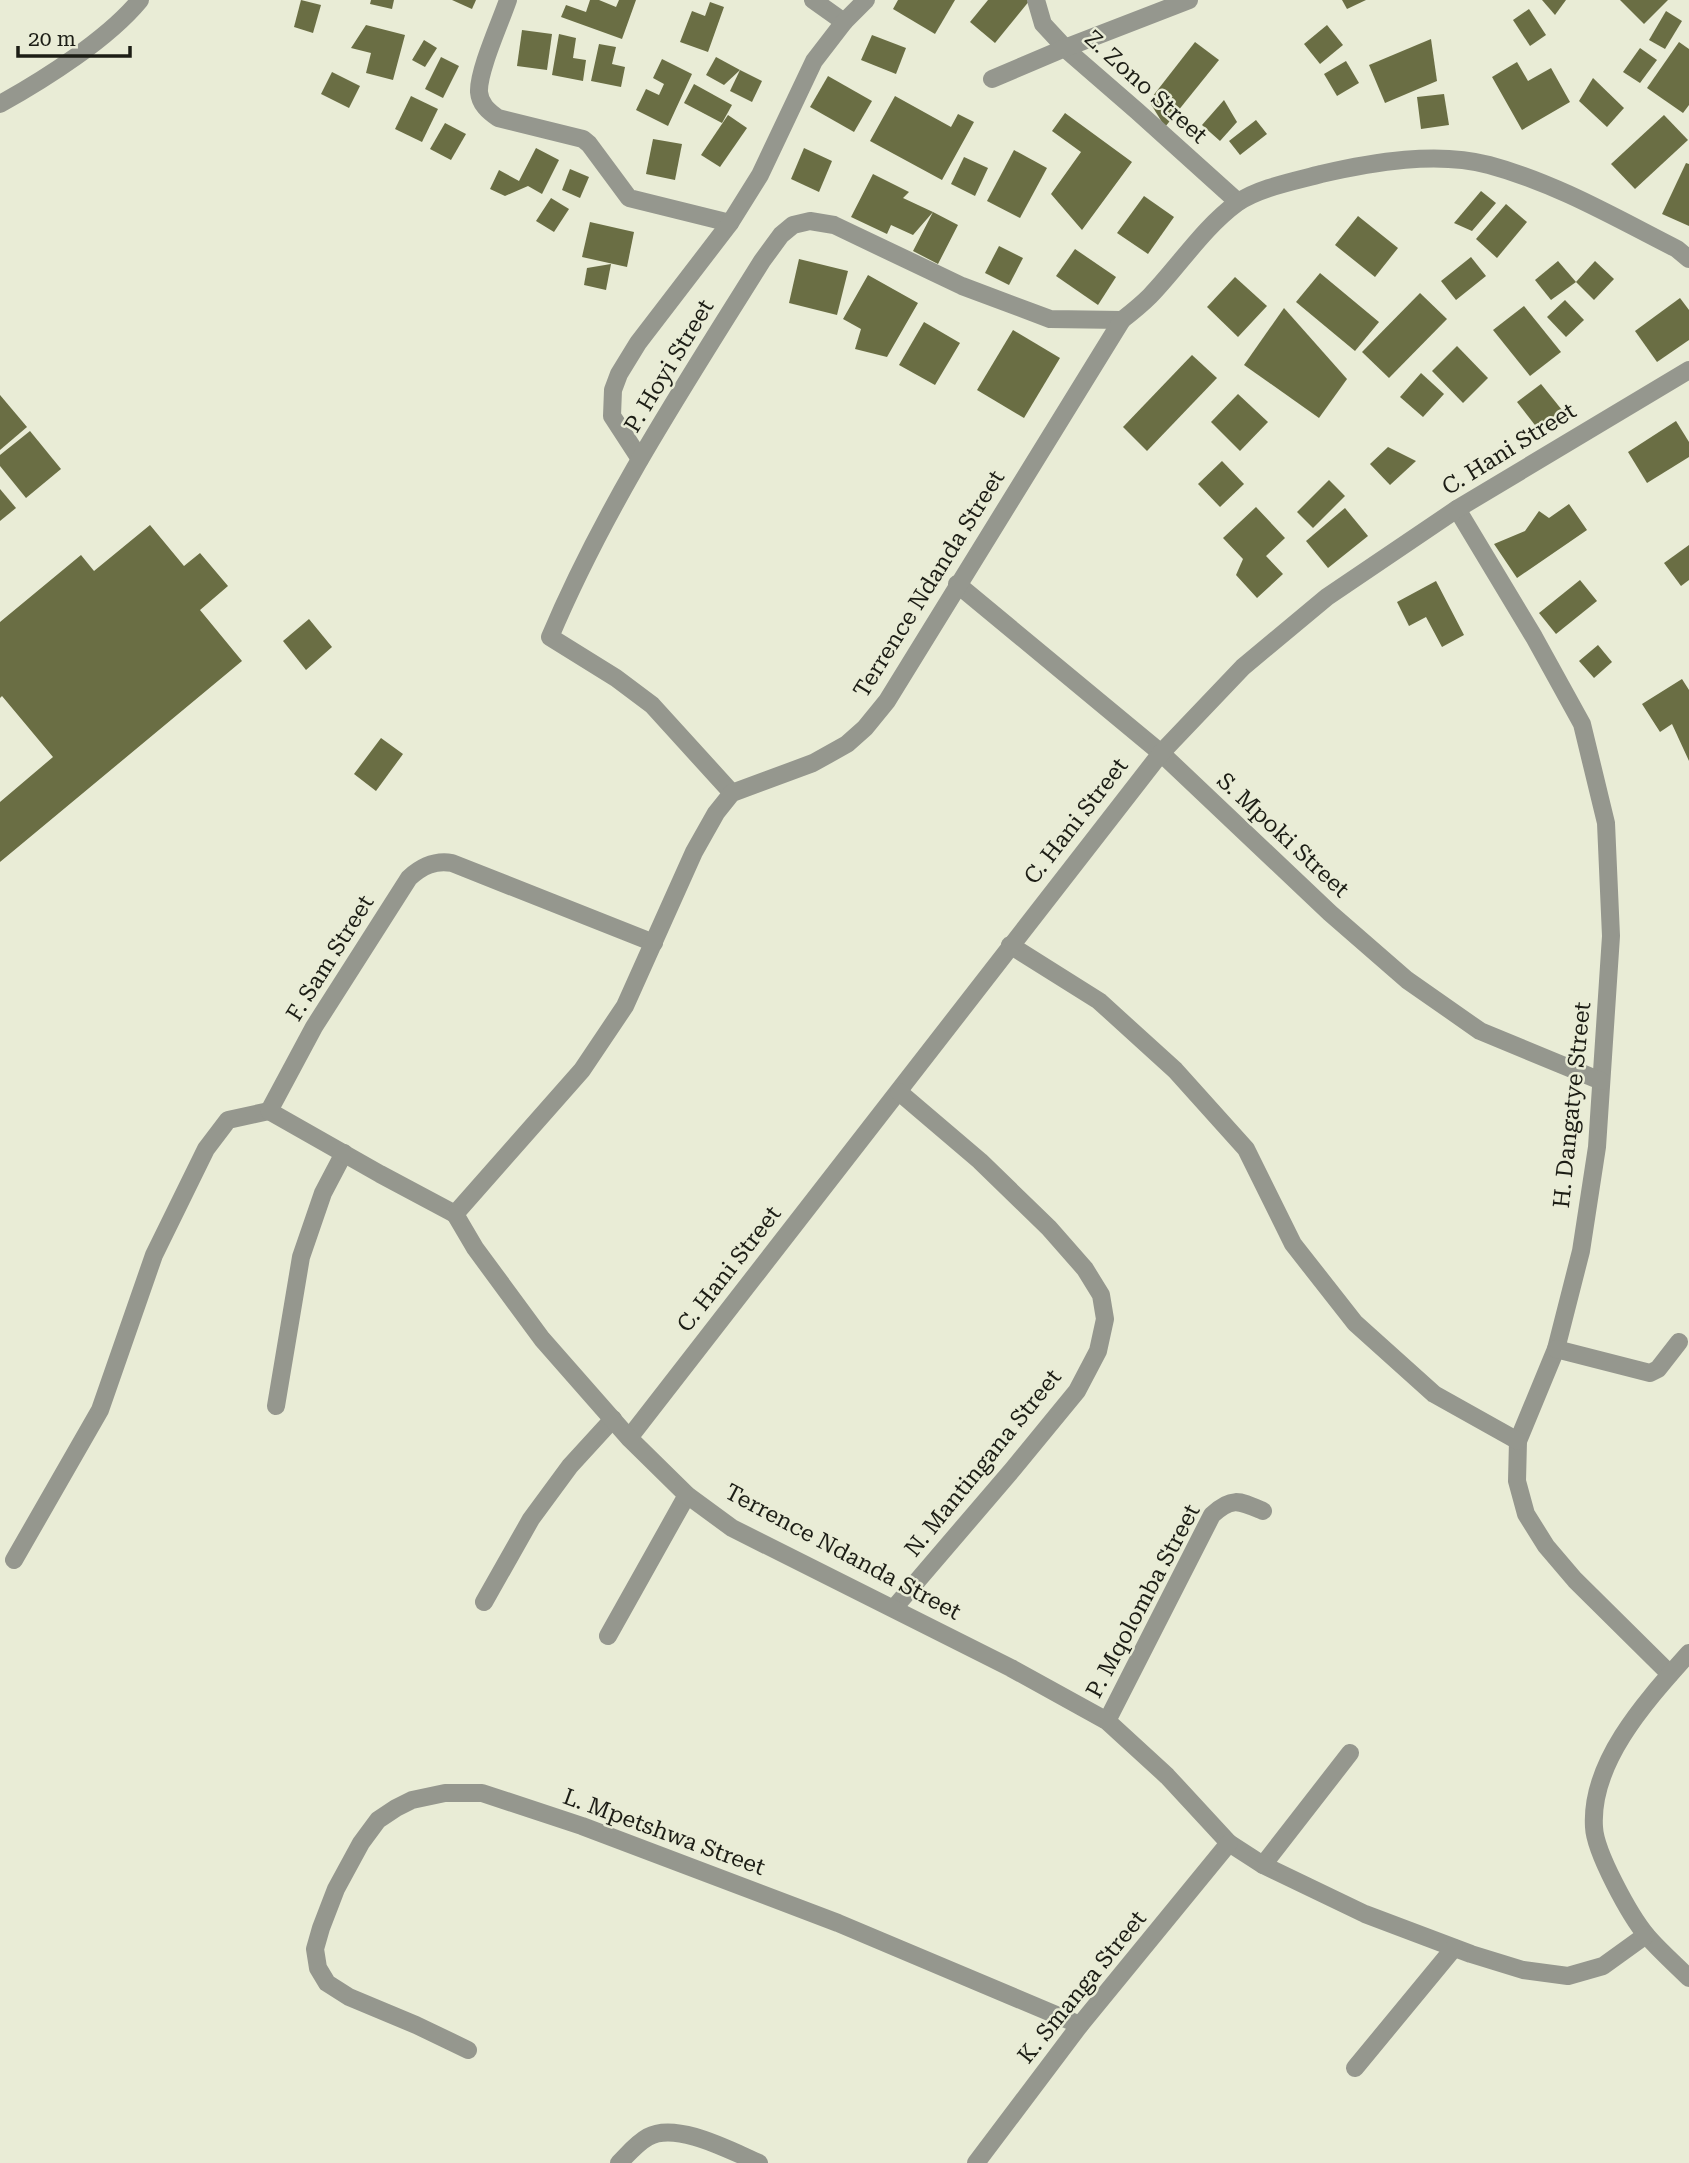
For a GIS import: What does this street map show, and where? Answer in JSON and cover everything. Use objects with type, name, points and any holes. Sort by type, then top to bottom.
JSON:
[{"type":"street","points":[[0,104],[38,83],[126,17],[140,0]]},
{"type":"street","points":[[508,0],[481,77],[479,91],[487,111],[498,118],[583,139],[629,198],[730,223]]},
{"type":"street","points":[[813,0],[844,22]]},
{"type":"street","points":[[640,459],[612,416],[613,390],[619,374],[638,343],[730,223],[760,175],[814,61],[844,22],[866,0]]},
{"type":"street","name":"Z. Zono Street","points":[[1036,0],[1043,24],[1065,48],[1238,202]]},
{"type":"street","points":[[992,79],[1189,0]]},
{"type":"street","name":"Terrence Ndanda Street","points":[[732,793],[813,763],[847,744],[865,728],[887,701],[1122,320],[1149,298],[1205,234],[1238,202],[1291,182],[1342,169],[1404,159],[1487,164],[1565,191],[1677,250],[1689,259]]},
{"type":"street","name":"P. Hoyi Street","points":[[732,793],[652,705],[616,678],[550,637],[575,578],[640,459],[762,261],[781,236],[793,225],[810,221],[834,225],[962,286],[1050,320],[1122,320]]},
{"type":"street","name":"C. Hani Street","points":[[629,1438],[1161,753],[1243,667],[1327,597],[1457,509],[1689,370]]},
{"type":"street","name":"H. Dangatye Street","points":[[1457,509],[1534,637],[1582,724],[1606,823],[1611,936],[1597,1147],[1583,1238],[1556,1349],[1518,1441],[1517,1481],[1526,1514],[1546,1546],[1576,1580],[1670,1674]]},
{"type":"street","name":"S. Mpoki Street","points":[[957,584],[1161,753],[1330,913],[1407,980],[1480,1031],[1601,1081]]},
{"type":"street","points":[[15,1560],[100,1409],[154,1255],[205,1149],[228,1121],[269,1111],[456,1214],[582,1070],[625,1006],[694,852],[732,793]]},
{"type":"street","name":"F. Sam Street","points":[[269,1111],[314,1027],[401,889],[418,870],[429,864],[443,861],[452,863],[654,943]]},
{"type":"street","points":[[1010,945],[1099,1001],[1175,1070],[1246,1149],[1293,1244],[1354,1324],[1434,1394],[1518,1441]]},
{"type":"street","name":"N. Mantingana Street","points":[[894,1608],[1077,1391],[1098,1351],[1105,1319],[1101,1295],[1085,1269],[1049,1228],[980,1161],[899,1092]]},
{"type":"street","points":[[276,1406],[301,1256],[323,1193],[344,1153]]},
{"type":"street","name":"Terrence Ndanda Street","points":[[456,1214],[505,1292],[542,1339],[629,1438],[687,1495],[732,1528],[1011,1668],[1107,1721],[1167,1776],[1229,1843],[1263,1865],[1365,1914],[1454,1948],[1523,1970],[1568,1976],[1603,1966],[1646,1935]]},
{"type":"street","points":[[1556,1349],[1650,1373],[1658,1369],[1679,1342]]},
{"type":"street","points":[[484,1602],[531,1520],[570,1466],[613,1419]]},
{"type":"street","points":[[608,1636],[687,1495]]},
{"type":"street","name":"P. Mqolomba Street","points":[[1107,1721],[1212,1515],[1229,1502],[1240,1501],[1263,1511]]},
{"type":"street","points":[[1689,1653],[1642,1709],[1612,1753],[1601,1779],[1594,1829],[1615,1883],[1646,1935],[1689,1978]]},
{"type":"street","points":[[1263,1865],[1350,1753]]},
{"type":"street","name":"L. Mpetshwa Street","points":[[468,2050],[349,1997],[327,1983],[318,1968],[316,1950],[321,1928],[336,1889],[361,1843],[378,1820],[412,1800],[445,1793],[482,1793],[582,1826],[838,1923],[1080,2025]]},
{"type":"street","name":"K. Smanga Street","points":[[976,2163],[1080,2025],[1229,1843]]},
{"type":"street","points":[[1355,2068],[1454,1948]]},
{"type":"street","points":[[619,2163],[648,2137],[657,2133],[672,2133],[699,2138],[759,2163]]},
{"type":"building","points":[[301,0],[321,5],[313,33],[294,27]]},
{"type":"building","points":[[371,0],[394,0],[392,9],[370,4]]},
{"type":"building","points":[[452,0],[476,0],[472,9]]},
{"type":"building","points":[[590,0],[599,0],[616,7],[619,0],[636,0],[622,39],[561,17],[566,5],[586,12]]},
{"type":"building","points":[[898,0],[955,0],[935,34],[893,9]]},
{"type":"building","points":[[988,0],[1030,0],[995,43],[970,22]]},
{"type":"building","points":[[1342,0],[1366,0],[1347,9]]},
{"type":"building","points":[[1542,0],[1566,0],[1555,15]]},
{"type":"building","points":[[1620,0],[1668,0],[1644,24]]},
{"type":"building","points":[[710,2],[724,7],[708,52],[680,42],[692,11],[705,16]]},
{"type":"building","points":[[1529,9],[1546,35],[1530,46],[1513,20]]},
{"type":"building","points":[[1666,11],[1682,21],[1665,49],[1649,40]]},
{"type":"building","points":[[366,25],[405,35],[393,80],[366,73],[371,53],[351,48]]},
{"type":"building","points":[[1327,25],[1343,45],[1320,64],[1304,44]]},
{"type":"building","points":[[522,30],[552,34],[547,70],[517,66]]},
{"type":"building","points":[[559,34],[576,38],[573,58],[586,60],[583,81],[552,75]]},
{"type":"building","points":[[872,35],[906,48],[896,74],[861,60]]},
{"type":"building","points":[[1431,39],[1437,81],[1385,103],[1369,65]]},
{"type":"building","points":[[424,40],[437,48],[425,67],[412,60]]},
{"type":"building","points":[[1195,42],[1219,60],[1165,127],[1149,101]]},
{"type":"building","points":[[1679,42],[1689,49],[1689,105],[1683,113],[1647,88]]},
{"type":"building","points":[[599,44],[616,47],[612,64],[625,67],[621,87],[591,81]]},
{"type":"building","points":[[1640,48],[1657,60],[1640,83],[1623,72]]},
{"type":"building","points":[[441,57],[459,66],[443,98],[425,89]]},
{"type":"building","points":[[716,57],[740,70],[724,85],[706,75]]},
{"type":"building","points":[[662,59],[692,74],[668,126],[636,110],[646,89],[659,95],[664,84],[653,78]]},
{"type":"building","points":[[1346,61],[1359,83],[1337,96],[1324,74]]},
{"type":"building","points":[[1517,62],[1528,81],[1551,68],[1570,102],[1522,130],[1492,77]]},
{"type":"building","points":[[740,70],[762,81],[752,102],[730,91]]},
{"type":"building","points":[[332,72],[360,86],[349,108],[321,94]]},
{"type":"building","points":[[828,76],[872,101],[854,132],[810,107]]},
{"type":"building","points":[[1593,78],[1624,108],[1607,127],[1579,101]]},
{"type":"building","points":[[694,84],[732,105],[722,123],[684,103]]},
{"type":"building","points":[[1444,94],[1449,125],[1421,129],[1417,97]]},
{"type":"building","points":[[411,96],[438,109],[422,142],[395,129]]},
{"type":"building","points":[[895,96],[951,127],[958,114],[974,122],[942,180],[870,141]]},
{"type":"building","points":[[1224,100],[1237,122],[1220,141],[1202,125]]},
{"type":"building","points":[[1065,113],[1132,162],[1082,230],[1051,194],[1081,152],[1052,131]]},
{"type":"building","points":[[728,115],[747,128],[720,167],[701,155]]},
{"type":"building","points":[[1664,115],[1688,140],[1635,189],[1611,164]]},
{"type":"building","points":[[1256,120],[1267,134],[1240,155],[1229,141]]},
{"type":"building","points":[[445,123],[466,134],[451,160],[430,149]]},
{"type":"building","points":[[653,139],[682,144],[675,180],[646,174]]},
{"type":"building","points":[[536,148],[559,160],[542,194],[528,186],[505,196],[490,189],[499,170],[519,181]]},
{"type":"building","points":[[804,148],[832,161],[819,192],[791,179]]},
{"type":"building","points":[[1014,150],[1047,168],[1020,218],[987,201]]},
{"type":"building","points":[[964,157],[988,168],[975,196],[951,184]]},
{"type":"building","points":[[1686,163],[1689,164],[1689,226],[1662,214]]},
{"type":"building","points":[[570,169],[589,177],[580,198],[562,190]]},
{"type":"building","points":[[873,174],[909,192],[903,198],[933,212],[913,235],[891,225],[887,234],[851,217]]},
{"type":"building","points":[[1481,191],[1496,203],[1472,231],[1454,223]]},
{"type":"building","points":[[1144,196],[1174,217],[1148,254],[1117,233]]},
{"type":"building","points":[[551,198],[569,209],[554,232],[536,221]]},
{"type":"building","points":[[1506,204],[1527,222],[1497,258],[1476,239]]},
{"type":"building","points":[[933,212],[958,225],[938,264],[913,251]]},
{"type":"building","points":[[1358,216],[1398,248],[1375,277],[1335,245]]},
{"type":"building","points":[[590,222],[634,232],[627,267],[582,257]]},
{"type":"building","points":[[999,246],[1023,258],[1009,285],[985,273]]},
{"type":"building","points":[[1075,249],[1116,277],[1098,305],[1056,276]]},
{"type":"building","points":[[1471,257],[1486,276],[1456,300],[1441,281]]},
{"type":"building","points":[[799,259],[848,271],[837,315],[789,303]]},
{"type":"building","points":[[1558,261],[1576,282],[1551,300],[1535,280]]},
{"type":"building","points":[[1595,261],[1614,279],[1594,300],[1576,282]]},
{"type":"building","points":[[611,264],[606,290],[584,285],[587,268]]},
{"type":"building","points":[[1320,273],[1379,322],[1355,351],[1296,302]]},
{"type":"building","points":[[868,275],[918,303],[887,357],[855,349],[861,329],[843,319]]},
{"type":"building","points":[[1235,277],[1267,306],[1238,337],[1207,307]]},
{"type":"building","points":[[1420,293],[1447,319],[1389,378],[1362,352]]},
{"type":"building","points":[[1680,298],[1689,310],[1689,340],[1657,362],[1635,331]]},
{"type":"building","points":[[1565,300],[1584,320],[1566,337],[1547,317]]},
{"type":"building","points":[[1524,306],[1561,352],[1530,376],[1493,330]]},
{"type":"building","points":[[1284,308],[1347,379],[1319,418],[1244,365]]},
{"type":"building","points":[[924,322],[960,343],[935,385],[899,365]]},
{"type":"building","points":[[1013,330],[1060,358],[1024,418],[977,390]]},
{"type":"building","points":[[1457,346],[1488,378],[1463,403],[1432,371]]},
{"type":"building","points":[[1192,355],[1217,378],[1147,451],[1123,427]]},
{"type":"building","points":[[1421,373],[1444,394],[1423,417],[1400,397]]},
{"type":"building","points":[[1541,384],[1562,410],[1538,429],[1517,402]]},
{"type":"building","points":[[1238,394],[1268,422],[1240,451],[1211,422]]},
{"type":"building","points":[[0,395],[27,427],[0,450]]},
{"type":"building","points":[[1676,421],[1689,442],[1689,457],[1647,483],[1628,452]]},
{"type":"building","points":[[30,431],[61,469],[26,498],[0,466],[0,455]]},
{"type":"building","points":[[1388,447],[1416,461],[1390,485],[1370,464]]},
{"type":"building","points":[[1222,461],[1244,484],[1220,507],[1198,484]]},
{"type":"building","points":[[1329,480],[1345,496],[1313,528],[1297,512]]},
{"type":"building","points":[[0,489],[16,508],[0,521]]},
{"type":"building","points":[[1569,504],[1587,530],[1517,578],[1494,544],[1525,531],[1539,511],[1549,518]]},
{"type":"building","points":[[1256,507],[1285,538],[1266,556],[1283,574],[1257,598],[1236,575],[1243,559],[1223,538]]},
{"type":"building","points":[[1345,508],[1368,536],[1328,568],[1306,541]]},
{"type":"building","points":[[150,525],[184,566],[200,553],[228,586],[200,610],[242,661],[0,862],[0,802],[53,757],[2,696],[0,698],[0,622],[81,555],[94,571]]},
{"type":"building","points":[[1689,545],[1689,580],[1681,586],[1664,563]]},
{"type":"building","points":[[1580,580],[1597,601],[1556,634],[1539,613]]},
{"type":"building","points":[[1436,581],[1464,635],[1442,647],[1426,617],[1409,626],[1397,602]]},
{"type":"building","points":[[309,619],[332,647],[306,670],[283,641]]},
{"type":"building","points":[[1598,645],[1612,662],[1594,678],[1579,661]]},
{"type":"building","points":[[1682,679],[1689,690],[1689,761],[1672,724],[1660,732],[1642,704]]},
{"type":"building","points":[[381,738],[403,754],[376,791],[354,774]]}]
